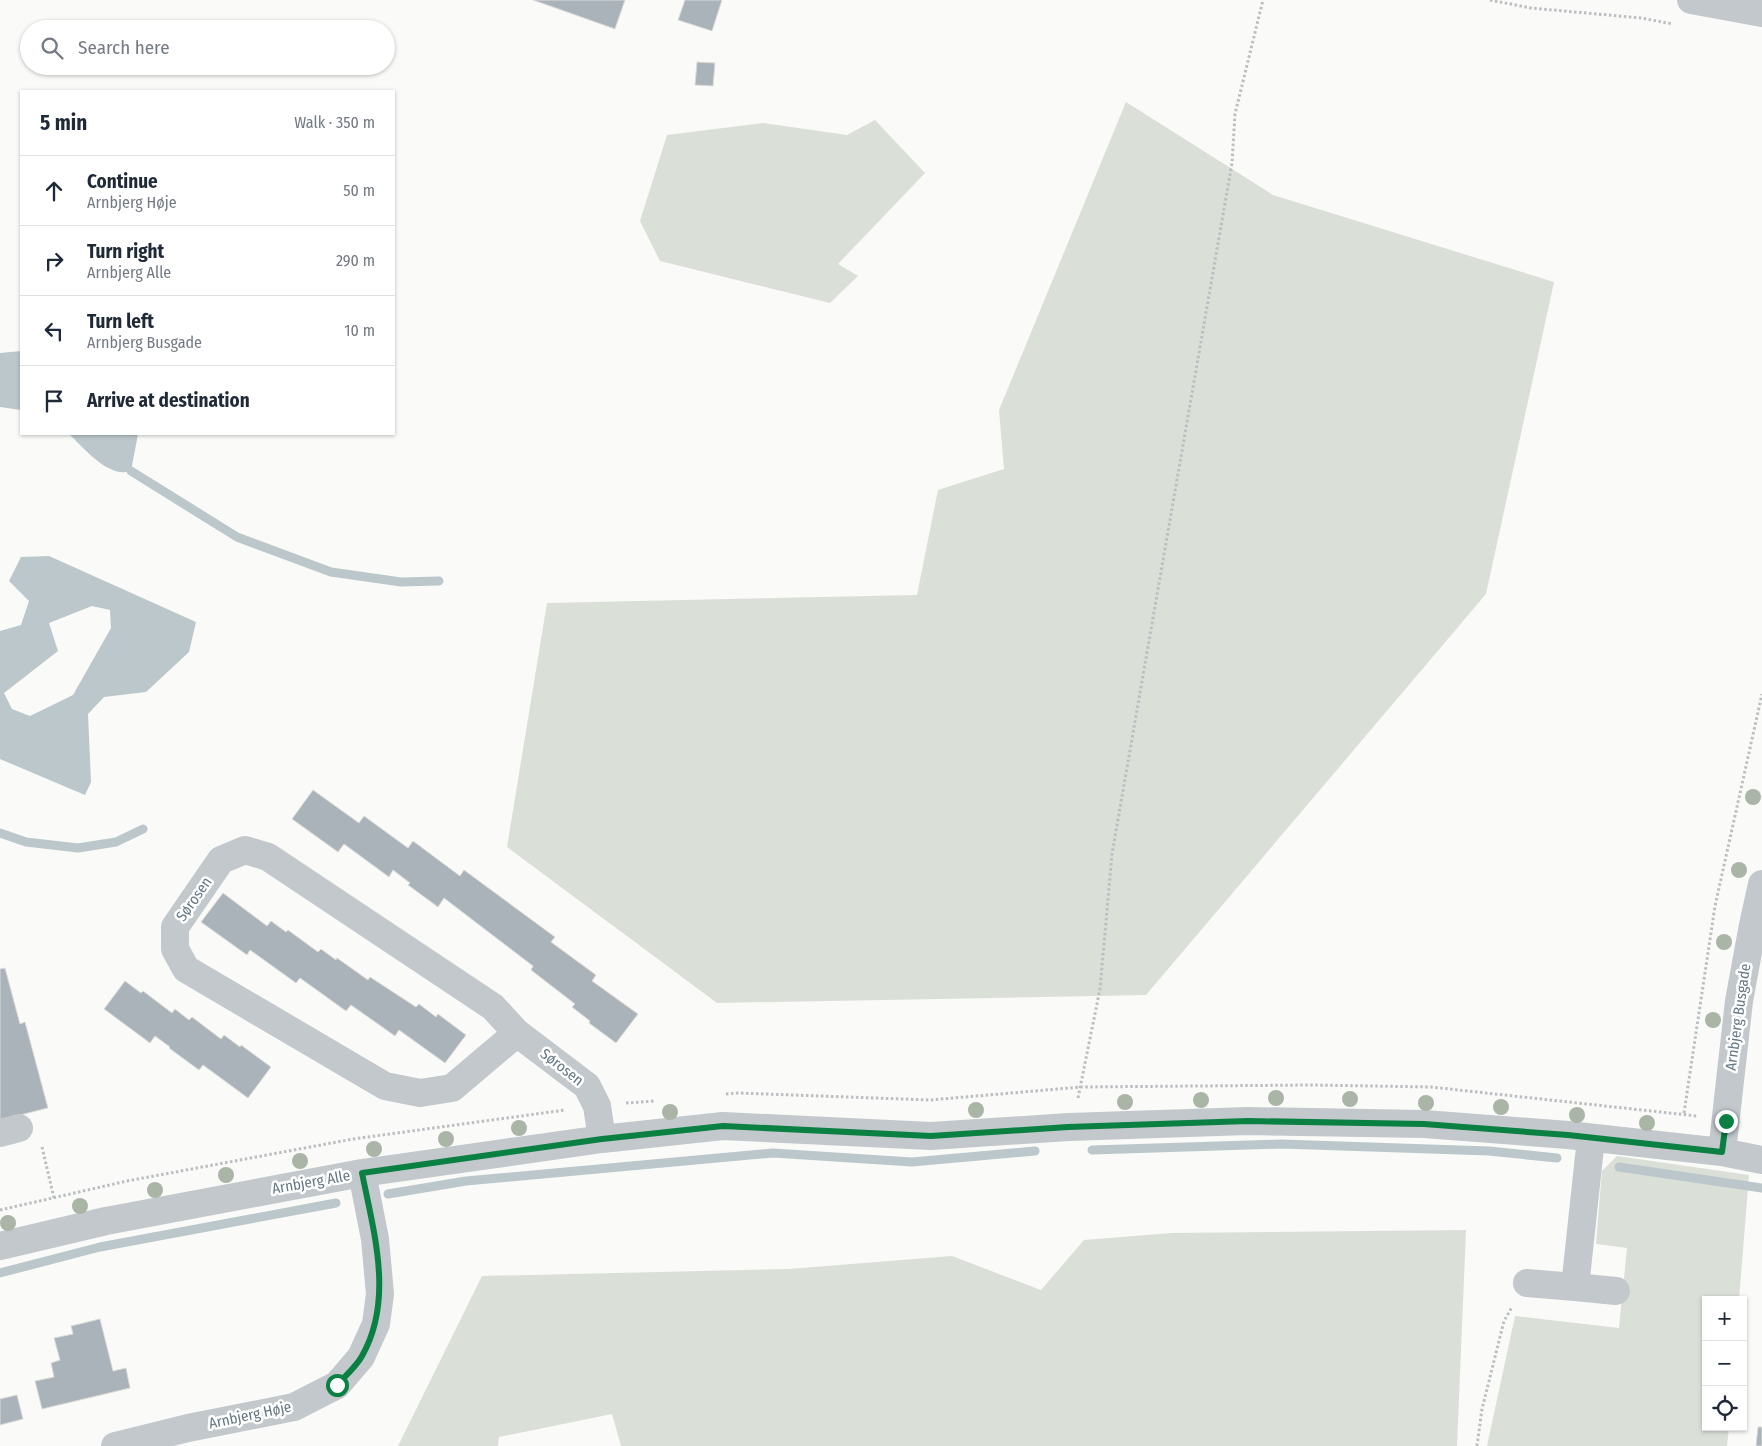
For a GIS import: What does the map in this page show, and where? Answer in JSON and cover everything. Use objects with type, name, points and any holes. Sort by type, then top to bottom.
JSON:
[{"type":"street","points":[[1691,0],[1729,3],[1762,13]]},
{"type":"street","name":"Sørosen","points":[[517,1033],[452,1088],[420,1093],[385,1086],[186,969],[175,949],[175,927],[221,860],[245,850],[268,857],[493,1007],[517,1033],[588,1086],[597,1106],[602,1139]]},
{"type":"street","name":"Arnbjerg Busgade","points":[[1722,1152],[1739,1001],[1762,884]]},
{"type":"street","name":"Arnbjerg Alle","points":[[0,1246],[106,1221],[362,1173],[602,1139],[723,1126],[931,1136],[1068,1127],[1248,1121],[1424,1124],[1591,1138],[1722,1152],[1762,1160]]},
{"type":"street","points":[[1575,1287],[1591,1138]]},
{"type":"street","name":"Arnbjerg Høje","points":[[115,1446],[188,1428],[294,1407],[337,1385],[361,1357],[376,1324],[380,1294],[375,1239],[362,1173]]},
{"type":"street","points":[[1527,1283],[1616,1291]]},
{"type":"path","points":[[1068,1127],[1081,1087],[1100,989],[1112,854],[1232,163],[1235,114],[1263,0]]},
{"type":"path","points":[[1490,0],[1531,8],[1641,18],[1678,25]]},
{"type":"path","points":[[1594,1104],[1684,1113],[1715,906],[1762,694]]},
{"type":"path","points":[[1756,722],[1762,723]]},
{"type":"path","points":[[20,1133],[54,1198]]},
{"type":"path","points":[[1477,1446],[1482,1409],[1504,1321],[1527,1283]]},
{"type":"shaded area","points":[[1126,102],[1273,195],[1554,282],[1486,594],[1146,995],[717,1003],[507,847],[547,603],[917,595],[938,490],[1004,469],[999,410]]},
{"type":"shaded area","points":[[875,120],[925,173],[838,264],[858,276],[830,303],[660,261],[640,221],[667,135],[763,123],[847,135]]},
{"type":"shaded area","points":[[20,351],[20,410],[0,407],[0,353]]},
{"type":"shaded area","points":[[70,435],[138,435],[131,471],[114,471],[89,454]]},
{"type":"shaded area","points":[[49,556],[196,622],[189,652],[146,692],[104,697],[88,714],[91,782],[85,795],[0,759],[0,631],[21,625],[29,601],[9,581],[21,557]],"holes":[[[92,606],[110,610],[111,628],[73,695],[30,716],[12,709],[4,693],[58,651],[49,623]]]},
{"type":"shaded area","points":[[1617,1156],[1749,1175],[1739,1296],[1702,1296],[1702,1431],[1729,1431],[1727,1446],[1487,1446],[1515,1316],[1619,1328],[1627,1248],[1596,1244],[1602,1171]]},
{"type":"shaded area","points":[[1466,1230],[1457,1446],[621,1446],[612,1414],[499,1437],[498,1446],[398,1446],[482,1276],[789,1269],[952,1256],[1041,1290],[1084,1240],[1172,1233]]},
{"type":"building","points":[[533,0],[625,0],[615,29]]},
{"type":"building","points":[[685,0],[722,0],[712,31],[678,20]]},
{"type":"building","points":[[697,62],[715,63],[713,86],[695,85]]},
{"type":"building","points":[[313,790],[359,823],[364,816],[408,848],[413,841],[460,876],[464,870],[555,937],[551,942],[596,975],[592,981],[638,1014],[616,1043],[589,1023],[590,1021],[572,1007],[575,1004],[531,970],[533,966],[444,898],[438,907],[408,885],[410,883],[393,870],[389,877],[344,844],[338,852],[292,819]]},
{"type":"building","points":[[223,893],[267,926],[271,921],[286,932],[288,930],[318,952],[321,949],[368,980],[370,977],[416,1007],[419,1004],[436,1017],[438,1014],[466,1035],[445,1063],[399,1030],[395,1036],[351,1005],[346,1011],[300,978],[296,983],[250,950],[247,955],[201,922]]},
{"type":"building","points":[[5,968],[20,1024],[25,1022],[48,1108],[0,1120],[0,969]]},
{"type":"building","points":[[125,981],[141,993],[143,991],[172,1013],[175,1009],[189,1020],[192,1017],[221,1039],[224,1035],[240,1047],[241,1045],[271,1067],[248,1098],[203,1065],[199,1070],[155,1036],[150,1043],[104,1009]]},
{"type":"building","points":[[100,1319],[113,1371],[126,1368],[130,1388],[42,1409],[35,1381],[54,1377],[51,1363],[60,1360],[54,1338],[73,1334],[71,1326]]},
{"type":"building","points":[[17,1395],[23,1419],[0,1425],[0,1399]]},
{"type":"building","points":[[1758,1427],[1762,1427],[1762,1446],[1756,1446]]},
{"type":"waterway","points":[[131,471],[237,537],[331,572],[401,582],[439,581]]},
{"type":"waterway","points":[[0,833],[26,842],[78,848],[116,842],[143,829]]},
{"type":"waterway","points":[[1092,1150],[1282,1144],[1489,1151],[1557,1158]]},
{"type":"waterway","points":[[388,1194],[466,1181],[773,1153],[912,1162],[1035,1151]]},
{"type":"waterway","points":[[1619,1167],[1762,1188]]},
{"type":"waterway","points":[[0,1273],[100,1247],[336,1203]]},
{"type":"route","points":[[337,1385],[361,1357],[376,1324],[380,1294],[375,1239],[362,1173],[602,1139],[723,1126],[931,1136],[1068,1127],[1248,1121],[1424,1124],[1568,1135],[1722,1152],[1726,1121]]}]
